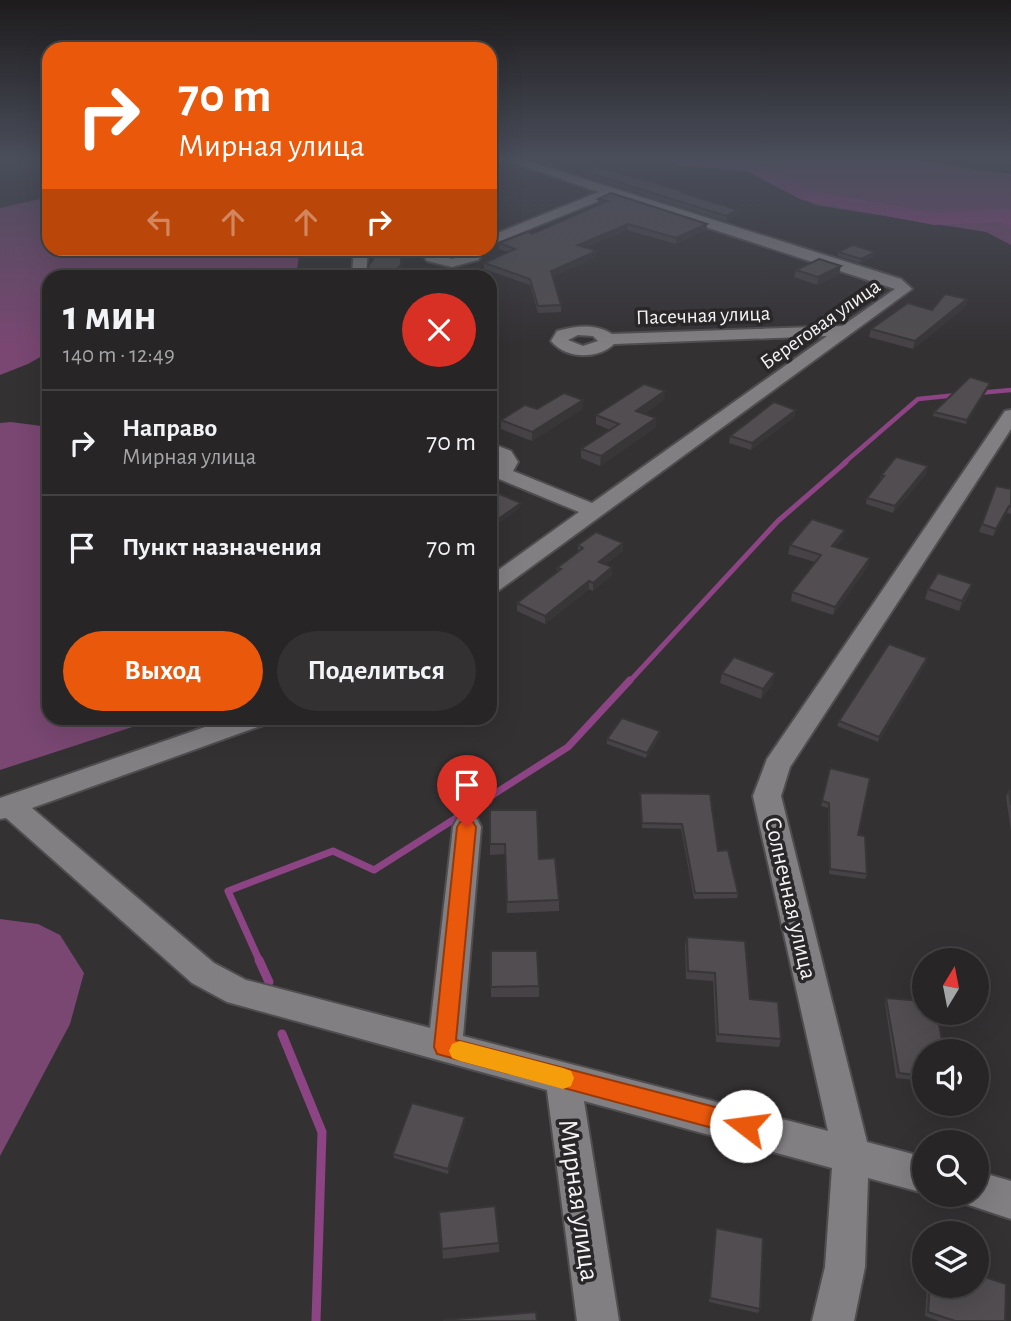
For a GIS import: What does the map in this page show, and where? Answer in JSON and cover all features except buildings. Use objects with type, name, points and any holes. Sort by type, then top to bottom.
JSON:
[{"type":"street","points":[[497,238],[537,222]]},
{"type":"street","name":"Береговая улица","points":[[497,581],[904,289],[903,285],[706,222]]},
{"type":"street","points":[[433,256],[432,258],[447,263],[463,262],[473,256]]},
{"type":"street","name":"Пасечная улица","points":[[607,339],[844,331]]},
{"type":"street","name":"Солнечная улица","points":[[833,1321],[845,1267],[850,1153],[767,796],[777,766],[1011,415]]},
{"type":"street","points":[[497,453],[507,459],[507,466],[497,474]]},
{"type":"street","points":[[497,476],[594,512]]},
{"type":"street","points":[[6,808],[237,725]]},
{"type":"street","points":[[6,808],[203,973],[239,992],[912,1171]]},
{"type":"street","points":[[445,1047],[467,827]]},
{"type":"street","name":"Мирная улица","points":[[563,1078],[598,1321]]},
{"type":"street","points":[[989,1194],[1011,1200]]},
{"type":"shaded area","points":[[0,222],[42,222],[42,256],[299,256],[297,270],[42,270],[42,356],[0,375]]},
{"type":"shaded area","points":[[920,222],[1011,222],[1011,245],[986,232]]},
{"type":"shaded area","points":[[0,423],[42,426],[42,725],[138,725],[0,770]]},
{"type":"shaded area","points":[[0,919],[38,924],[60,935],[84,973],[70,1024],[0,1156]]},
{"type":"waterway","points":[[978,393],[1011,390]]},
{"type":"waterway","points":[[844,463],[918,399],[957,395]]},
{"type":"waterway","points":[[629,682],[778,521],[846,462]]},
{"type":"waterway","points":[[260,962],[228,891],[333,851],[374,870],[568,747],[630,680]]},
{"type":"waterway","points":[[259,960],[269,982]]},
{"type":"waterway","points":[[282,1034],[322,1132],[316,1321]]},
{"type":"slow traffic","points":[[460,1051],[563,1078]]},
{"type":"route","points":[[467,827],[445,1047],[746,1126]]}]
